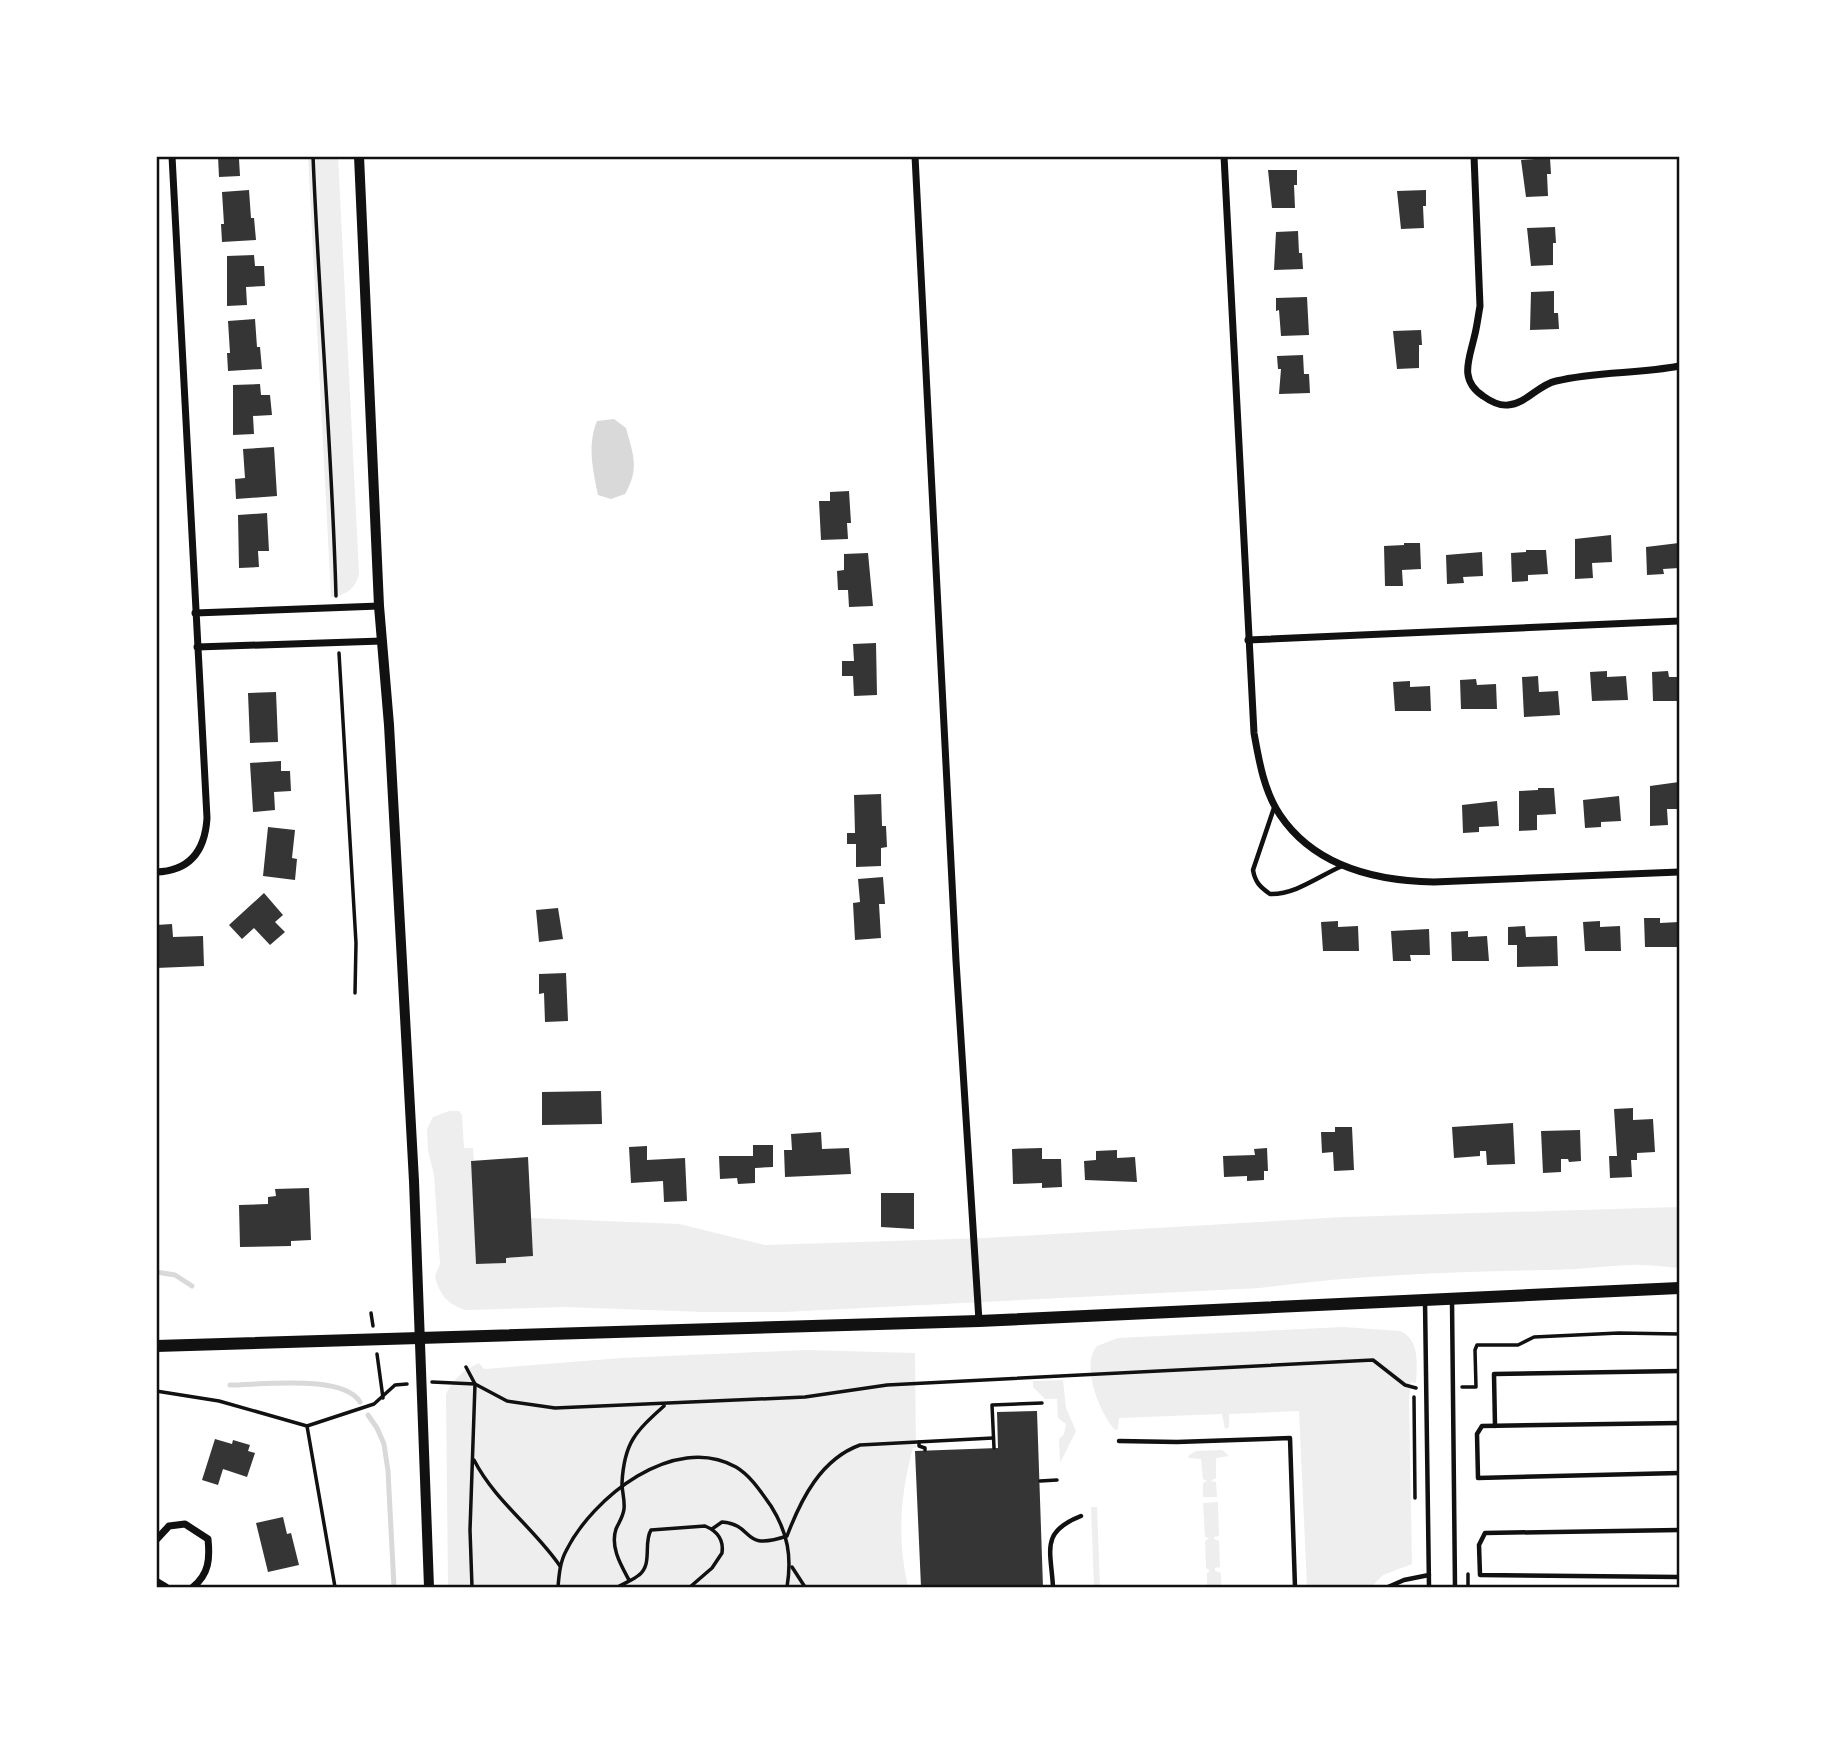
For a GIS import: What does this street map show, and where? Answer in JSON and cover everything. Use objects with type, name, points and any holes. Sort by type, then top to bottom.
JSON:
[{"type":"main road","points":[[156,1346],[979,1321],[1679,1287]]},
{"type":"street","points":[[156,872],[176,869],[194,857],[203,842],[207,818],[172,156]]},
{"type":"street","points":[[359,156],[379,606],[414,1181],[429,1587]]},
{"type":"street","points":[[915,156],[956,961],[979,1321]]},
{"type":"street","points":[[1224,156],[1248,640],[1256,746],[1264,780],[1280,816],[1307,843],[1342,866],[1365,875],[1388,879],[1434,882],[1679,872]]},
{"type":"street","points":[[1474,156],[1480,306],[1466,370],[1470,382],[1479,393],[1492,402],[1507,405],[1521,401],[1552,382],[1679,366]]},
{"type":"street","points":[[195,613],[379,606]]},
{"type":"street","points":[[1248,640],[1679,621]]},
{"type":"street","points":[[197,648],[382,641]]},
{"type":"street","points":[[156,1540],[169,1526],[185,1524],[208,1539],[210,1560],[201,1581],[193,1587]]},
{"type":"street","points":[[156,1581],[166,1587]]},
{"type":"lane","points":[[1275,805],[1253,870],[1254,879],[1261,887],[1270,894],[1293,892],[1342,866]]},
{"type":"lane","points":[[1452,1298],[1455,1587]]},
{"type":"lane","points":[[1425,1300],[1429,1587]]},
{"type":"lane","points":[[1495,1426],[1494,1374],[1679,1371]]},
{"type":"lane","points":[[1679,1423],[1482,1426],[1477,1434],[1478,1478],[1679,1473]]},
{"type":"lane","points":[[1119,1441],[1290,1438],[1295,1587]]},
{"type":"lane","points":[[1052,1587],[1053,1532],[1081,1516]]},
{"type":"lane","points":[[1679,1530],[1485,1533],[1479,1545],[1480,1575],[1679,1577]]},
{"type":"lane","points":[[1388,1587],[1429,1575]]},
{"type":"path","points":[[313,156],[330,428],[336,596]]},
{"type":"path","points":[[340,657],[356,943],[355,993]]},
{"type":"path","points":[[1453,1388],[1476,1387],[1477,1345],[1518,1345],[1534,1336],[1679,1334]]},
{"type":"path","points":[[450,1381],[475,1384],[508,1401],[555,1408],[805,1397],[887,1385],[1373,1360],[1405,1385],[1426,1388]]},
{"type":"path","points":[[466,1367],[475,1384],[470,1530],[472,1587]]},
{"type":"path","points":[[379,1370],[383,1398]]},
{"type":"path","points":[[156,1391],[219,1401],[307,1426],[373,1404],[395,1385]]},
{"type":"path","points":[[993,1448],[992,1405],[1042,1403]]},
{"type":"path","points":[[629,1580],[614,1542],[615,1532],[623,1516],[625,1498],[622,1486],[623,1460],[630,1442],[645,1423],[666,1405]]},
{"type":"path","points":[[307,1426],[335,1587]]},
{"type":"path","points":[[787,1536],[801,1500],[820,1475],[844,1451],[860,1445],[993,1438]]},
{"type":"path","points":[[919,1442],[919,1446],[925,1450]]},
{"type":"path","points":[[473,1457],[495,1494],[535,1533],[561,1566]]},
{"type":"path","points":[[558,1587],[565,1553],[594,1510],[622,1486],[648,1470],[692,1458],[721,1461],[738,1468],[759,1489],[787,1536],[791,1565],[787,1587]]},
{"type":"path","points":[[1040,1481],[1057,1480]]},
{"type":"path","points":[[712,1529],[722,1522],[731,1523],[762,1543],[787,1536]]},
{"type":"path","points":[[618,1587],[638,1576],[645,1567],[647,1538],[651,1530],[699,1526],[712,1529],[722,1541],[722,1553],[712,1569],[690,1587]]},
{"type":"path","points":[[791,1565],[805,1587]]},
{"type":"shaded area","points":[[308,156],[338,156],[359,573],[349,590],[331,597]]},
{"type":"shaded area","points":[[614,419],[626,428],[634,469],[625,494],[611,499],[598,495],[592,439],[597,421]]},
{"type":"shaded area","points":[[449,1111],[459,1111],[462,1115],[464,1148],[473,1148],[474,1160],[471,1161],[477,1264],[505,1263],[506,1258],[533,1256],[531,1218],[679,1224],[765,1245],[985,1238],[1344,1217],[1679,1207],[1679,1268],[1637,1265],[1403,1275],[1260,1288],[784,1312],[564,1307],[466,1310],[445,1298],[435,1276],[440,1264],[434,1175],[428,1151],[427,1129],[433,1117]]},
{"type":"shaded area","points":[[1343,1327],[1400,1331],[1414,1346],[1417,1361],[1416,1383],[1411,1382],[1409,1401],[1412,1564],[1383,1575],[1371,1587],[1307,1587],[1299,1411],[1229,1414],[1229,1427],[1225,1429],[1222,1414],[1119,1418],[1118,1429],[1115,1430],[1103,1413],[1094,1389],[1091,1377],[1092,1354],[1097,1346],[1118,1338]]},
{"type":"shaded area","points":[[807,1350],[915,1353],[916,1448],[913,1448],[903,1500],[901,1535],[908,1587],[448,1587],[446,1394],[463,1372],[479,1363],[484,1369],[622,1358]]},
{"type":"shaded area","points":[[1063,1380],[1066,1408],[1076,1431],[1060,1463],[1059,1439],[1064,1434],[1066,1424],[1058,1418],[1057,1399],[1045,1399],[1033,1387],[1033,1381]]},
{"type":"shaded area","points":[[1222,1450],[1229,1456],[1216,1458],[1216,1478],[1211,1481],[1216,1482],[1217,1497],[1203,1497],[1203,1483],[1207,1481],[1203,1479],[1201,1459],[1188,1456],[1196,1451]]},
{"type":"shaded area","points":[[1218,1502],[1219,1536],[1214,1539],[1219,1541],[1220,1567],[1215,1568],[1215,1571],[1221,1573],[1221,1587],[1207,1587],[1207,1573],[1210,1571],[1206,1568],[1205,1541],[1209,1538],[1205,1537],[1203,1503]]},
{"type":"shaded area","points":[[1091,1507],[1097,1507],[1100,1587],[1094,1587]]},
{"type":"building","points":[[218,156],[255,158],[239,159],[240,176],[219,177]]},
{"type":"building","points":[[1550,158],[1551,174],[1547,174],[1548,196],[1526,197],[1521,160]]},
{"type":"building","points":[[1268,170],[1297,170],[1297,185],[1294,185],[1295,208],[1272,208]]},
{"type":"building","points":[[249,190],[256,240],[222,242],[222,192]]},
{"type":"building","points":[[1426,190],[1426,206],[1423,206],[1424,228],[1401,229],[1397,191]]},
{"type":"building","points":[[1555,227],[1553,265],[1531,266],[1527,228]]},
{"type":"building","points":[[1298,231],[1303,269],[1274,270],[1276,232]]},
{"type":"building","points":[[254,255],[255,266],[264,266],[265,286],[246,287],[247,305],[227,306],[227,256]]},
{"type":"building","points":[[1554,291],[1554,313],[1558,313],[1559,329],[1530,330],[1531,292]]},
{"type":"building","points":[[1307,297],[1309,335],[1281,336],[1276,298]]},
{"type":"building","points":[[255,319],[262,369],[228,371],[228,321]]},
{"type":"building","points":[[1421,330],[1419,368],[1397,369],[1393,331]]},
{"type":"building","points":[[1303,355],[1304,374],[1309,374],[1310,393],[1279,394],[1281,369],[1278,369],[1277,356]]},
{"type":"building","points":[[260,384],[261,395],[270,395],[272,415],[253,416],[254,434],[233,435],[233,385]]},
{"type":"building","points":[[274,447],[277,496],[236,499],[235,479],[245,478],[243,449]]},
{"type":"building","points":[[849,491],[851,523],[847,523],[848,539],[821,540],[819,501],[830,501],[830,492]]},
{"type":"building","points":[[267,513],[269,551],[258,551],[259,567],[239,568],[238,515]]},
{"type":"building","points":[[1611,535],[1612,562],[1592,563],[1593,578],[1575,579],[1575,539]]},
{"type":"building","points":[[1420,543],[1421,569],[1402,570],[1403,586],[1385,586],[1384,546]]},
{"type":"building","points":[[1679,543],[1679,568],[1663,569],[1664,574],[1647,575],[1646,547]]},
{"type":"building","points":[[1546,550],[1548,574],[1528,575],[1528,581],[1512,582],[1511,553]]},
{"type":"building","points":[[1482,552],[1483,576],[1463,577],[1464,583],[1447,584],[1446,555]]},
{"type":"building","points":[[868,553],[873,606],[849,607],[848,590],[838,590],[837,571],[844,570],[844,554]]},
{"type":"building","points":[[876,643],[877,695],[854,696],[853,676],[842,676],[842,661],[854,661],[853,644]]},
{"type":"building","points":[[1607,671],[1607,677],[1626,676],[1628,700],[1592,701],[1590,672]]},
{"type":"building","points":[[1668,671],[1669,677],[1679,677],[1679,701],[1653,701],[1652,672]]},
{"type":"building","points":[[1538,676],[1539,692],[1558,691],[1560,715],[1524,717],[1522,677]]},
{"type":"building","points":[[1476,679],[1477,685],[1496,684],[1497,709],[1461,709],[1460,680]]},
{"type":"building","points":[[1410,681],[1410,687],[1430,686],[1431,711],[1395,711],[1393,682]]},
{"type":"building","points":[[276,692],[278,742],[250,743],[248,693]]},
{"type":"building","points":[[281,761],[281,771],[290,771],[291,791],[274,792],[275,810],[253,812],[250,763]]},
{"type":"building","points":[[1679,782],[1679,809],[1667,809],[1668,825],[1650,826],[1650,786]]},
{"type":"building","points":[[1554,788],[1556,814],[1537,815],[1537,830],[1519,831],[1519,791]]},
{"type":"building","points":[[881,794],[882,826],[886,826],[887,847],[881,848],[881,866],[856,867],[856,844],[847,844],[847,833],[855,833],[854,795]]},
{"type":"building","points":[[1619,796],[1621,821],[1601,822],[1601,827],[1585,828],[1583,800]]},
{"type":"building","points":[[1497,801],[1499,826],[1479,827],[1479,832],[1463,833],[1462,805]]},
{"type":"building","points":[[268,827],[295,830],[292,858],[297,859],[295,880],[263,876]]},
{"type":"building","points":[[883,877],[885,904],[879,904],[881,938],[855,940],[853,903],[860,902],[858,879]]},
{"type":"building","points":[[264,893],[283,915],[275,922],[285,932],[270,945],[254,928],[242,939],[229,925]]},
{"type":"building","points":[[558,908],[563,939],[539,942],[536,910]]},
{"type":"building","points":[[1644,918],[1660,918],[1660,923],[1679,922],[1679,947],[1645,947]]},
{"type":"building","points":[[1338,921],[1338,927],[1358,926],[1359,951],[1323,951],[1321,922]]},
{"type":"building","points":[[1600,921],[1600,927],[1620,926],[1621,951],[1585,951],[1583,922]]},
{"type":"building","points":[[172,924],[173,937],[203,936],[204,966],[156,968],[156,925]]},
{"type":"building","points":[[1525,926],[1526,937],[1557,936],[1558,966],[1517,967],[1517,945],[1508,945],[1508,927]]},
{"type":"building","points":[[1429,929],[1430,955],[1410,955],[1411,961],[1393,961],[1391,931]]},
{"type":"building","points":[[1468,931],[1468,937],[1487,936],[1489,961],[1452,961],[1451,932]]},
{"type":"building","points":[[566,973],[568,1021],[545,1022],[544,993],[539,994],[539,974]]},
{"type":"building","points":[[601,1091],[602,1124],[542,1125],[542,1092]]},
{"type":"building","points":[[1633,1108],[1633,1120],[1653,1119],[1655,1152],[1637,1153],[1637,1160],[1631,1160],[1632,1177],[1610,1178],[1609,1156],[1617,1156],[1614,1109]]},
{"type":"building","points":[[1513,1123],[1515,1164],[1487,1165],[1486,1151],[1480,1151],[1480,1156],[1454,1158],[1452,1127]]},
{"type":"building","points":[[1335,1127],[1352,1127],[1354,1170],[1334,1171],[1333,1152],[1322,1153],[1321,1132],[1335,1132]]},
{"type":"building","points":[[1580,1130],[1581,1161],[1569,1162],[1568,1159],[1561,1159],[1561,1172],[1543,1173],[1541,1131]]},
{"type":"building","points":[[821,1132],[822,1149],[849,1148],[851,1174],[785,1177],[784,1150],[792,1150],[791,1134]]},
{"type":"building","points":[[753,1145],[773,1145],[773,1167],[755,1168],[755,1183],[738,1184],[737,1178],[720,1179],[719,1156],[753,1156]]},
{"type":"building","points":[[647,1146],[647,1160],[685,1158],[687,1201],[664,1202],[663,1181],[631,1183],[629,1147]]},
{"type":"building","points":[[1042,1148],[1042,1159],[1061,1159],[1062,1187],[1042,1188],[1042,1183],[1013,1184],[1012,1149]]},
{"type":"building","points":[[1267,1148],[1268,1171],[1264,1171],[1264,1180],[1247,1181],[1247,1176],[1224,1177],[1223,1156],[1255,1155],[1254,1149]]},
{"type":"building","points":[[1117,1150],[1117,1158],[1135,1157],[1137,1182],[1085,1180],[1084,1161],[1096,1160],[1096,1151]]},
{"type":"building","points":[[528,1157],[533,1256],[506,1258],[506,1263],[476,1264],[471,1161]]},
{"type":"building","points":[[309,1188],[311,1240],[291,1241],[291,1246],[240,1247],[239,1205],[268,1204],[268,1197],[276,1196],[275,1189]]},
{"type":"building","points":[[881,1193],[914,1193],[914,1229],[881,1227]]},
{"type":"building","points":[[1037,1411],[1043,1587],[921,1587],[915,1451],[998,1448],[997,1412]]},
{"type":"building","points":[[215,1439],[250,1445],[248,1451],[255,1453],[247,1477],[223,1469],[218,1485],[202,1480]]},
{"type":"building","points":[[283,1517],[287,1534],[291,1533],[299,1565],[268,1572],[256,1523]]},
{"type":"waterway","points":[[156,1272],[175,1275],[192,1286]]},
{"type":"waterway","points":[[230,1385],[319,1384],[351,1393],[360,1402]]},
{"type":"waterway","points":[[368,1415],[384,1444],[388,1471],[394,1587]]}]
